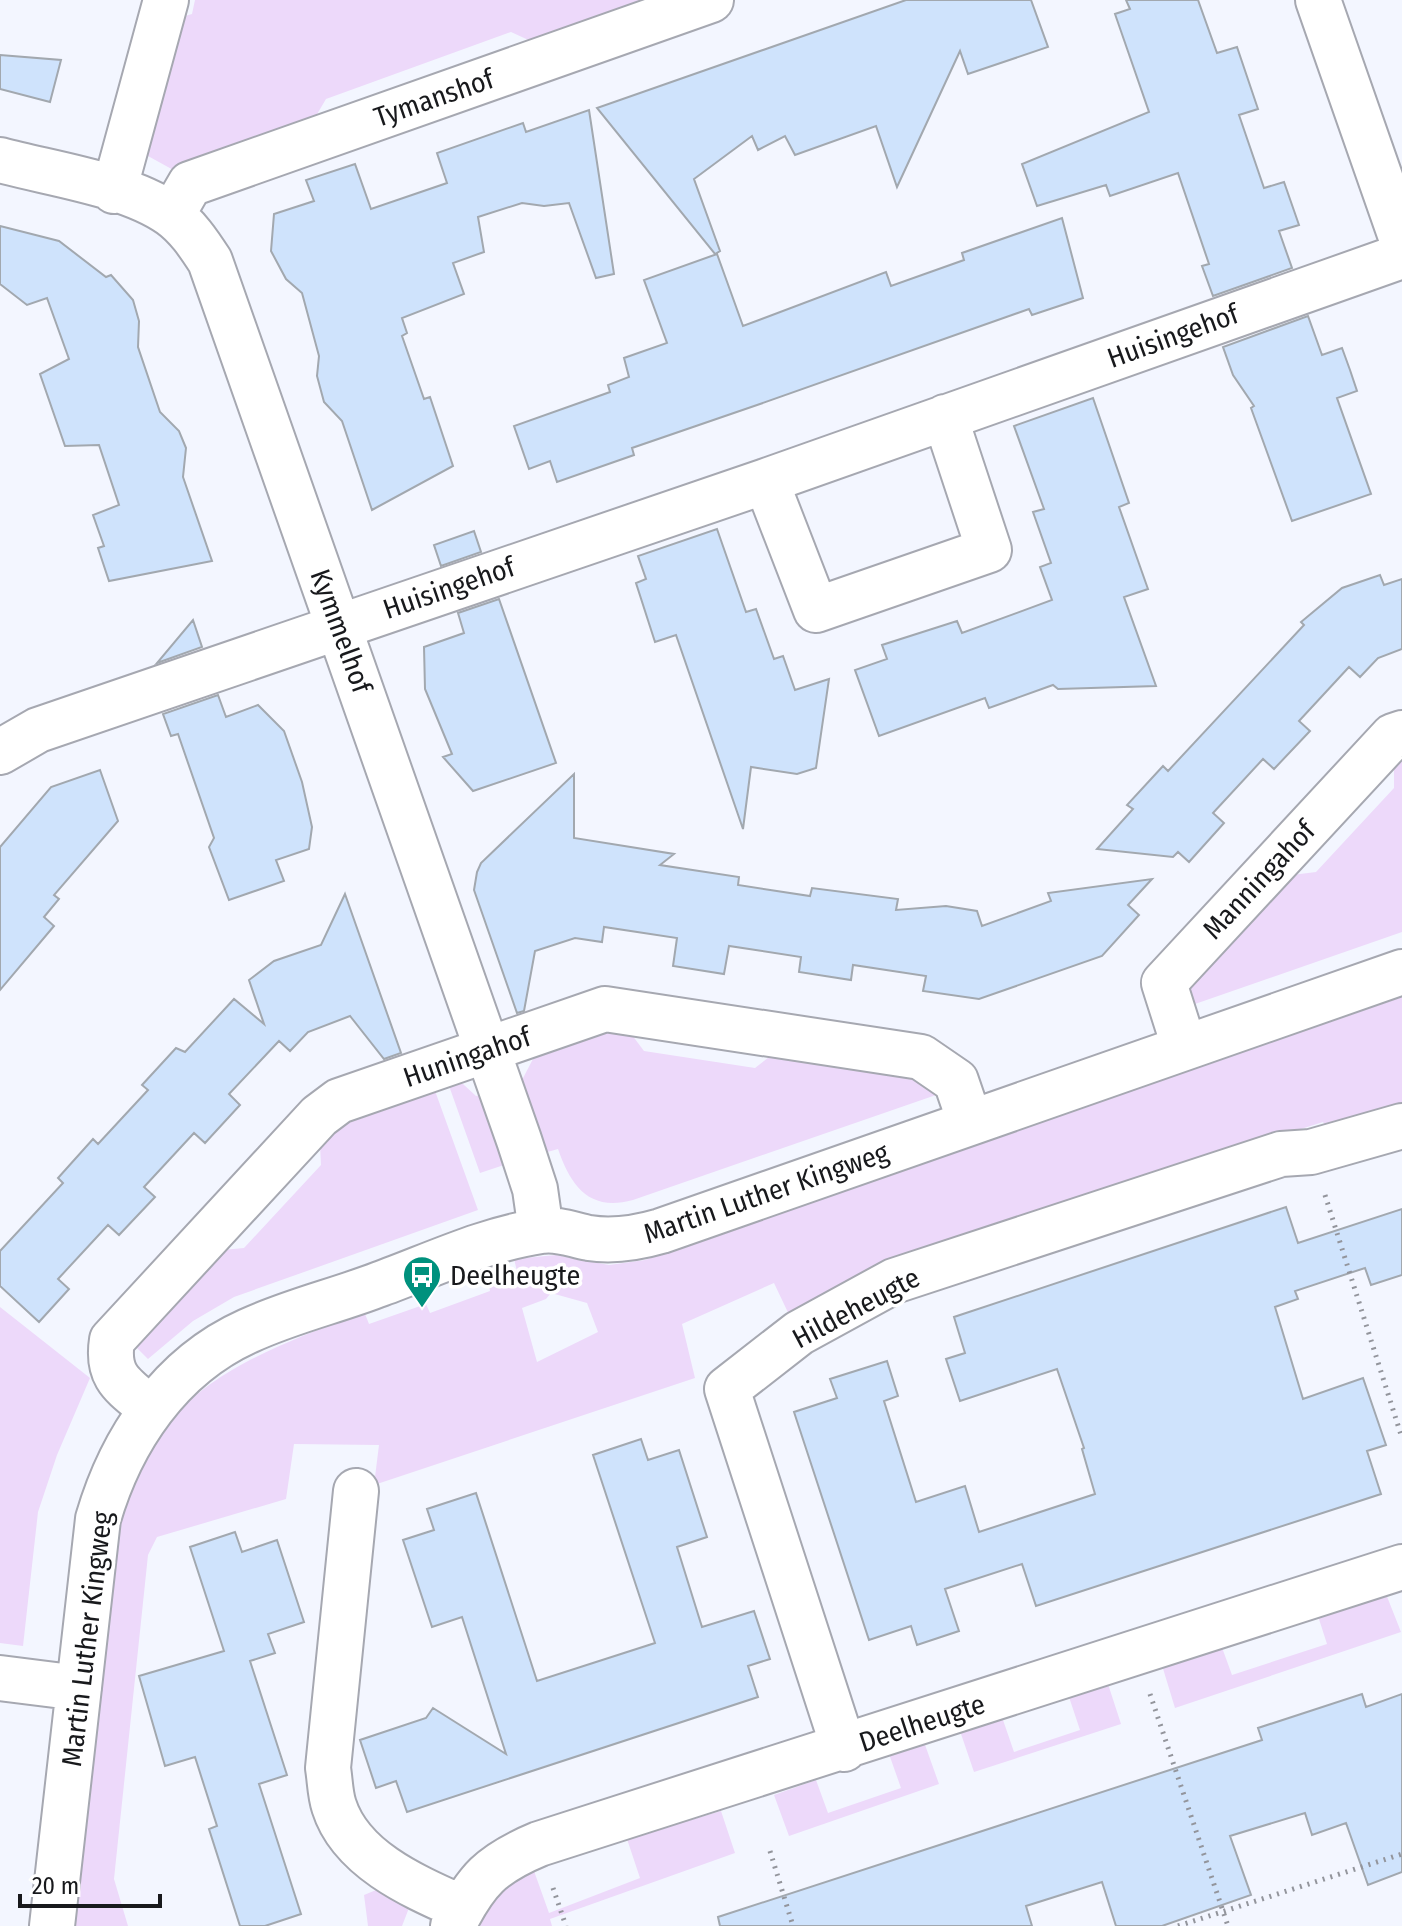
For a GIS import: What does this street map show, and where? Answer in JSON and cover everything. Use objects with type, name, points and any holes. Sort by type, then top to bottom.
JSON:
[{"type":"street","points":[[114,191],[166,0]]},
{"type":"street","name":"Tymanshof","points":[[172,215],[190,184],[711,0]]},
{"type":"street","points":[[1318,0],[1402,240]]},
{"type":"street","name":"Kymmelhof","points":[[0,160],[148,202],[172,215],[190,233],[210,261],[535,1189],[541,1231]]},
{"type":"street","name":"Huisingehof","points":[[0,752],[38,730],[766,481],[1402,256]]},
{"type":"street","points":[[766,481],[816,610],[989,550],[945,417]]},
{"type":"street","name":"Manningahof","points":[[1184,1046],[1164,983],[1393,736],[1402,733]]},
{"type":"street","name":"Martin Luther Kingweg","points":[[52,1926],[61,1685],[98,1519],[121,1456],[151,1409],[210,1353],[248,1330],[476,1249],[541,1231],[605,1240],[646,1235],[1402,972]]},
{"type":"street","name":"Huningahof","points":[[151,1409],[113,1374],[109,1359],[112,1340],[319,1116],[339,1101],[605,1009],[921,1057],[956,1081],[970,1122]]},
{"type":"street","name":"Hildeheugte","points":[[844,1749],[727,1389],[799,1333],[894,1281],[1281,1154],[1311,1152],[1402,1126]]},
{"type":"street","name":"Deelheugte","points":[[356,1491],[328,1768],[334,1806],[347,1830],[383,1866],[458,1917],[482,1876],[516,1854],[1402,1567]]},
{"type":"street","name":"Martin Luther Kingweg","points":[[0,1678],[61,1685]]},
{"type":"path","points":[[1311,1152],[1402,1438]]},
{"type":"path","points":[[1135,1652],[1228,1926]]},
{"type":"path","points":[[770,1851],[793,1926]]},
{"type":"path","points":[[1178,1926],[1402,1854]]},
{"type":"shaded area","points":[[195,0],[652,0],[535,43],[511,32],[326,99],[313,121],[177,172],[148,156],[140,146],[178,18],[192,14]]},
{"type":"shaded area","points":[[1402,757],[1402,932],[1195,1004],[1190,991],[1194,981],[1292,875],[1316,872],[1394,788],[1394,768]]},
{"type":"shaded area","points":[[1402,997],[1402,1105],[1327,1128],[1323,1122],[1197,1162],[793,1323],[774,1283],[682,1324],[695,1378],[374,1485],[379,1445],[294,1444],[286,1499],[157,1537],[148,1555],[114,1879],[128,1926],[73,1926],[116,1532],[133,1484],[153,1445],[177,1414],[205,1388],[272,1349],[357,1314],[365,1314],[369,1324],[426,1304],[430,1313],[490,1291],[488,1282],[517,1271],[514,1259],[556,1255],[609,1265],[645,1260]],"holes":[[[551,1293],[587,1303],[598,1332],[537,1362],[522,1308],[546,1299]]]},
{"type":"shaded area","points":[[604,1029],[629,1031],[644,1051],[755,1068],[773,1054],[920,1075],[936,1095],[633,1200],[605,1202],[593,1199],[576,1185],[558,1149],[544,1153],[521,1082],[534,1057]]},
{"type":"shaded area","points":[[448,1083],[463,1084],[476,1096],[480,1095],[504,1165],[480,1173]]},
{"type":"shaded area","points":[[434,1088],[478,1210],[234,1297],[193,1321],[148,1359],[133,1344],[222,1250],[244,1248],[321,1165],[320,1145],[344,1121]]},
{"type":"shaded area","points":[[0,1307],[90,1378],[57,1455],[38,1512],[23,1646],[0,1643]]},
{"type":"shaded area","points":[[1386,1594],[1401,1632],[1175,1708],[1161,1662],[1220,1642],[1232,1675],[1327,1644],[1318,1616]]},
{"type":"shaded area","points":[[1108,1684],[1121,1724],[974,1772],[960,1731],[1002,1717],[1014,1752],[1080,1730],[1069,1697]]},
{"type":"shaded area","points":[[924,1742],[939,1784],[789,1836],[774,1795],[816,1780],[828,1813],[901,1788],[889,1754]]},
{"type":"shaded area","points":[[721,1811],[735,1853],[550,1919],[552,1926],[480,1926],[501,1892],[534,1871],[549,1913],[640,1878],[627,1839]]},
{"type":"shaded area","points":[[381,1888],[409,1908],[402,1926],[368,1926],[364,1895]]},
{"type":"building","points":[[906,0],[1031,0],[1048,47],[968,74],[960,51],[897,187],[876,126],[795,155],[785,136],[758,150],[752,136],[694,179],[720,251],[715,254],[597,108]]},
{"type":"building","points":[[1126,0],[1198,0],[1217,53],[1237,47],[1258,109],[1239,115],[1264,188],[1284,182],[1299,225],[1279,231],[1292,268],[1213,296],[1202,266],[1209,264],[1178,173],[1110,196],[1106,185],[1037,206],[1022,164],[1149,112],[1115,14],[1130,9]]},
{"type":"building","points":[[0,55],[61,60],[50,102],[0,89]]},
{"type":"building","points":[[589,110],[614,274],[596,278],[569,203],[544,206],[522,203],[478,217],[484,252],[453,263],[464,294],[402,318],[407,333],[402,336],[424,399],[430,397],[453,466],[372,510],[342,421],[324,402],[317,376],[319,356],[302,293],[286,279],[271,251],[274,214],[314,201],[306,180],[355,164],[371,209],[447,183],[437,153],[523,123],[526,132]]},
{"type":"building","points":[[1062,218],[1083,298],[1032,315],[1029,309],[632,448],[634,455],[557,482],[550,461],[529,469],[514,426],[610,392],[608,385],[629,377],[624,358],[667,343],[644,280],[717,254],[743,326],[886,272],[891,286],[964,260],[962,253]]},
{"type":"building","points":[[0,226],[59,241],[106,277],[111,275],[133,300],[139,321],[138,347],[160,412],[179,431],[186,448],[183,477],[212,561],[109,581],[98,548],[104,546],[93,515],[119,505],[99,445],[65,446],[40,374],[69,359],[47,298],[27,305],[0,284]]},
{"type":"building","points":[[1308,316],[1322,355],[1342,348],[1350,370],[1357,391],[1337,398],[1371,494],[1292,521],[1251,408],[1254,406],[1233,375],[1223,347]]},
{"type":"building","points":[[1093,398],[1129,503],[1119,507],[1148,589],[1124,597],[1156,686],[1058,689],[1053,685],[989,708],[985,698],[879,736],[855,670],[887,659],[882,645],[957,621],[962,633],[1052,600],[1040,567],[1051,563],[1033,512],[1044,509],[1014,426]]},
{"type":"building","points":[[717,529],[746,612],[756,609],[774,659],[783,656],[795,690],[829,679],[816,768],[797,774],[751,767],[743,829],[676,635],[655,642],[636,583],[646,579],[638,556]]},
{"type":"building","points":[[474,531],[481,552],[441,566],[434,545]]},
{"type":"building","points":[[1380,575],[1384,585],[1402,579],[1402,649],[1378,658],[1360,677],[1349,667],[1299,721],[1310,731],[1274,769],[1263,759],[1213,813],[1224,823],[1189,862],[1178,852],[1173,857],[1097,849],[1133,809],[1127,805],[1163,766],[1168,771],[1304,625],[1301,622],[1342,588]]},
{"type":"building","points":[[499,599],[556,763],[473,791],[443,757],[452,754],[425,689],[424,647],[464,633],[458,613]]},
{"type":"building","points":[[193,620],[202,647],[157,663]]},
{"type":"building","points":[[218,695],[226,717],[258,705],[284,731],[302,782],[312,827],[309,849],[276,860],[284,881],[229,900],[209,847],[214,838],[178,734],[171,736],[163,714]]},
{"type":"building","points":[[100,770],[118,821],[54,895],[59,899],[44,917],[54,926],[0,990],[0,847],[51,787]]},
{"type":"building","points":[[574,774],[574,838],[674,854],[660,865],[739,877],[738,885],[810,896],[812,888],[898,899],[896,910],[946,906],[977,911],[982,926],[1051,901],[1048,893],[1152,879],[1128,905],[1139,915],[1102,956],[979,999],[923,991],[926,976],[853,965],[851,980],[799,972],[801,957],[729,946],[724,974],[673,966],[677,938],[604,927],[602,942],[575,938],[535,951],[524,1011],[517,1013],[474,890],[477,872],[481,863]]},
{"type":"building","points":[[345,894],[401,1053],[384,1059],[350,1016],[308,1032],[290,1051],[279,1041],[229,1094],[240,1105],[205,1143],[194,1133],[144,1187],[155,1197],[119,1235],[108,1225],[58,1279],[69,1289],[39,1322],[0,1286],[0,1251],[63,1183],[58,1178],[93,1139],[98,1144],[148,1090],[142,1085],[176,1048],[185,1052],[234,999],[264,1024],[249,980],[274,961],[321,945]]},
{"type":"building","points":[[1286,1207],[1298,1243],[1402,1209],[1402,1275],[1371,1285],[1365,1268],[1295,1291],[1298,1299],[1275,1307],[1303,1399],[1363,1378],[1386,1445],[1367,1451],[1381,1494],[1036,1606],[1022,1564],[945,1589],[959,1631],[917,1645],[911,1626],[869,1640],[794,1412],[837,1398],[830,1379],[887,1361],[898,1396],[884,1401],[916,1502],[965,1486],[979,1532],[1095,1494],[1084,1448],[1057,1369],[960,1401],[946,1359],[965,1353],[954,1317]]},
{"type":"building","points":[[641,1439],[648,1460],[679,1450],[707,1537],[677,1547],[702,1627],[754,1611],[770,1659],[748,1666],[758,1697],[407,1812],[396,1781],[376,1788],[360,1740],[426,1718],[433,1708],[506,1754],[462,1617],[432,1627],[403,1540],[434,1530],[427,1509],[476,1493],[537,1681],[655,1643],[593,1455]]},
{"type":"building","points":[[235,1532],[242,1552],[277,1540],[304,1622],[268,1634],[275,1653],[250,1661],[287,1775],[259,1784],[301,1914],[265,1926],[240,1926],[209,1829],[217,1826],[195,1757],[165,1766],[139,1676],[224,1651],[190,1547]]},
{"type":"building","points":[[1362,1694],[1366,1707],[1402,1694],[1402,1872],[1368,1885],[1346,1823],[1312,1835],[1305,1813],[1230,1836],[1251,1895],[1162,1926],[1116,1926],[1102,1882],[1026,1906],[1032,1926],[720,1926],[718,1917],[1262,1740],[1258,1728]]},
{"type":"place","name":"Deelheugte","points":[[422,1309]]}]
